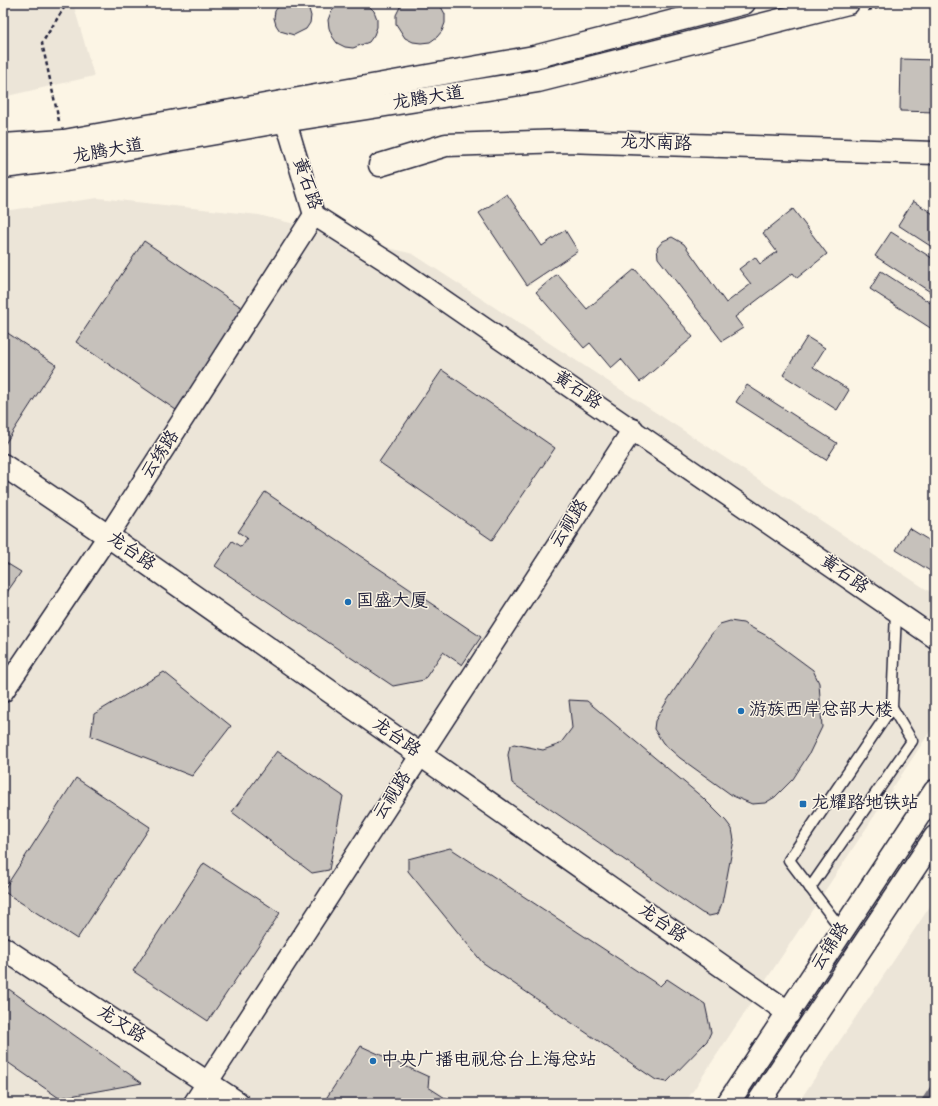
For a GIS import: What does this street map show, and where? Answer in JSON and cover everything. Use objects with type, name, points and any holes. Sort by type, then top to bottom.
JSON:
[{"type":"main road","name":"龙腾大道","points":[[3,167],[67,159],[534,57],[744,3]]},
{"type":"main road","name":"龙腾大道","points":[[3,145],[64,141],[538,81],[848,3]]},
{"type":"main road","name":"龙水南路","points":[[380,165],[446,145],[565,141],[935,153]]},
{"type":"main road","name":"龙台路","points":[[3,465],[108,536],[789,1013]]},
{"type":"main road","name":"云锦路","points":[[728,1103],[935,791]]},
{"type":"main road","name":"云锦路","points":[[758,1103],[935,837]]},
{"type":"main road","name":"龙文路","points":[[3,948],[238,1103]]},
{"type":"street","name":"黄石路","points":[[280,113],[290,135],[314,215],[391,264],[935,638]]},
{"type":"street","name":"云绣路","points":[[3,692],[108,536],[314,215]]},
{"type":"street","name":"云视路","points":[[194,1103],[633,429]]},
{"type":"lane","points":[[842,930],[789,860],[892,707],[896,612]]},
{"type":"lane","points":[[810,888],[912,741],[892,707]]},
{"type":"path","points":[[64,141],[42,43],[67,3]]},
{"type":"shaded area","points":[[3,3],[73,3],[94,76],[3,97]]},
{"type":"shaded area","points":[[98,198],[259,215],[413,254],[935,595],[935,724],[685,1103],[3,1103],[3,211]]},
{"type":"shaded area","points":[[935,899],[935,1103],[798,1103]]},
{"type":"building","points":[[201,3],[224,3],[213,6]]},
{"type":"building","points":[[281,3],[304,3],[309,9],[311,16],[310,23],[306,29],[294,35],[280,31],[274,18],[275,11]]},
{"type":"building","points":[[340,3],[366,3],[374,11],[377,19],[377,27],[369,42],[353,48],[345,47],[337,43],[332,36],[328,20],[331,12]]},
{"type":"building","points":[[402,3],[439,3],[445,14],[445,23],[442,31],[430,42],[413,42],[405,38],[396,24],[396,15]]},
{"type":"building","points":[[901,59],[935,60],[935,112],[900,111]]},
{"type":"building","points":[[507,194],[542,246],[565,230],[578,251],[527,285],[479,213]]},
{"type":"building","points":[[913,201],[935,215],[935,249],[898,225]]},
{"type":"building","points":[[793,209],[827,254],[797,278],[793,273],[735,317],[743,328],[722,341],[658,258],[657,248],[663,241],[672,237],[684,244],[726,303],[751,284],[739,269],[755,257],[760,264],[777,252],[763,233]]},
{"type":"building","points":[[891,232],[935,260],[935,295],[875,256]]},
{"type":"building","points":[[144,241],[244,309],[176,410],[76,342]]},
{"type":"building","points":[[635,269],[693,337],[640,382],[621,359],[611,368],[590,343],[584,348],[536,292],[557,274],[587,309]]},
{"type":"building","points":[[881,271],[935,306],[935,331],[870,289]]},
{"type":"building","points":[[3,330],[56,365],[3,447]]},
{"type":"building","points":[[807,337],[825,348],[813,367],[849,390],[837,410],[783,375]]},
{"type":"building","points":[[442,370],[555,448],[492,540],[379,462]]},
{"type":"building","points":[[747,385],[837,443],[826,460],[736,402]]},
{"type":"building","name":"国盛大厦","points":[[265,492],[481,637],[462,665],[443,652],[424,680],[393,686],[215,566],[232,541],[241,547],[247,538],[238,532]]},
{"type":"building","points":[[909,528],[935,544],[935,574],[896,550]]},
{"type":"building","points":[[3,561],[21,572],[3,598]]},
{"type":"building","name":"游族西岸总部大楼","points":[[730,621],[743,623],[767,636],[813,670],[819,683],[822,727],[809,754],[793,779],[775,797],[765,803],[752,804],[733,796],[680,758],[663,743],[654,729],[655,721],[667,701],[710,636],[720,624]]},
{"type":"building","points":[[164,672],[231,726],[192,776],[91,736],[94,714]]},
{"type":"building","points":[[569,700],[587,701],[703,798],[732,829],[734,840],[722,903],[718,914],[709,916],[702,913],[512,783],[508,755],[510,746],[514,744],[543,750],[560,744],[572,728]]},
{"type":"building","points":[[277,751],[343,796],[329,870],[312,873],[232,812]]},
{"type":"building","points":[[76,778],[150,827],[77,939],[3,891]]},
{"type":"building","points":[[450,848],[660,986],[667,979],[705,1004],[711,1032],[707,1041],[667,1082],[656,1080],[482,962],[408,871],[408,859]]},
{"type":"building","points":[[204,863],[280,913],[208,1021],[133,971]]},
{"type":"building","points":[[3,985],[142,1083],[59,1098],[3,1059]]},
{"type":"building","name":"中央广播电视总台上海总站","points":[[361,1046],[429,1077],[428,1087],[453,1103],[323,1103]]},
{"type":"waterway","points":[[923,1103],[935,1085]]},
{"type":"place","name":"国盛大厦","points":[[348,602]]},
{"type":"place","name":"游族西岸总部大楼","points":[[741,711]]},
{"type":"place","name":"龙耀路地铁站","points":[[803,804]]},
{"type":"place","name":"中央广播电视总台上海总站","points":[[373,1061]]}]
